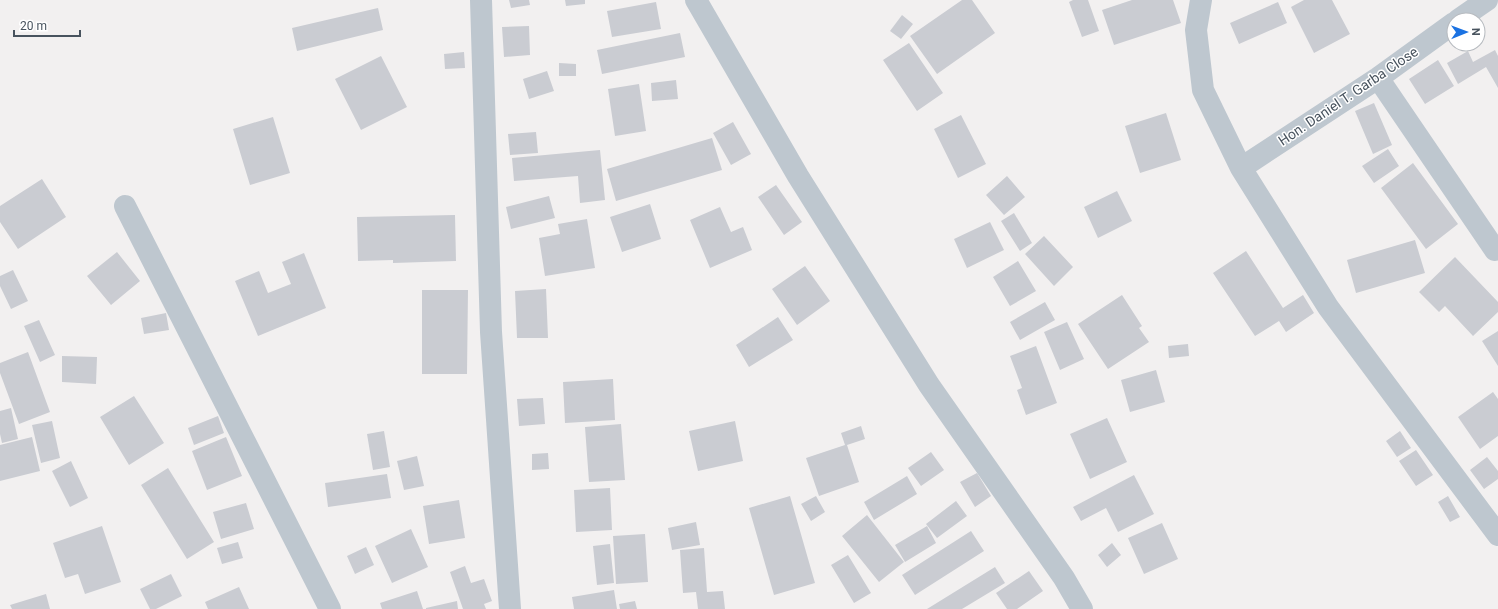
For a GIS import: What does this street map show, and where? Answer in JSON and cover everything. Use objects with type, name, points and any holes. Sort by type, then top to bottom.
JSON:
[{"type":"street","points":[[481,0],[491,332],[510,609]]},
{"type":"street","points":[[696,0],[798,176],[925,378],[1064,578],[1082,609]]},
{"type":"street","points":[[1201,0],[1196,30],[1203,90],[1241,168],[1328,307],[1498,535]]},
{"type":"street","points":[[1470,12],[1487,0]]},
{"type":"street","name":"Hon. Daniel T. Garba Close","points":[[1241,168],[1378,78],[1446,29]]},
{"type":"street","points":[[1378,78],[1495,250],[1498,248]]},
{"type":"street","points":[[125,206],[330,609]]},
{"type":"building","points":[[509,0],[529,0],[530,5],[511,8]]},
{"type":"building","points":[[565,0],[585,0],[585,4],[566,6]]},
{"type":"building","points":[[962,0],[972,0],[995,33],[937,74],[910,36]]},
{"type":"building","points":[[1073,0],[1088,0],[1099,31],[1082,37],[1069,2]]},
{"type":"building","points":[[1132,0],[1173,0],[1181,23],[1114,45],[1102,10]]},
{"type":"building","points":[[1304,0],[1332,0],[1350,34],[1314,53],[1291,7]]},
{"type":"building","points":[[656,2],[661,29],[612,37],[607,11]]},
{"type":"building","points":[[1278,2],[1287,23],[1239,44],[1230,23]]},
{"type":"building","points":[[378,8],[383,30],[297,51],[292,28]]},
{"type":"building","points":[[902,15],[913,24],[901,39],[890,31]]},
{"type":"building","points":[[529,26],[530,55],[504,57],[502,27]]},
{"type":"building","points":[[680,33],[685,57],[602,74],[597,50]]},
{"type":"building","points":[[909,43],[943,93],[917,111],[883,60]]},
{"type":"building","points":[[1495,50],[1498,56],[1498,88],[1486,67],[1458,84],[1447,63],[1466,52],[1468,52],[1473,62]]},
{"type":"building","points":[[464,52],[465,68],[445,69],[444,54]]},
{"type":"building","points":[[381,56],[407,107],[361,130],[335,79]]},
{"type":"building","points":[[1438,60],[1454,86],[1425,104],[1409,79]]},
{"type":"building","points":[[559,63],[576,64],[576,76],[559,76]]},
{"type":"building","points":[[547,71],[554,91],[529,99],[523,79]]},
{"type":"building","points":[[676,80],[678,99],[652,101],[651,83]]},
{"type":"building","points":[[639,84],[646,131],[615,136],[608,89]]},
{"type":"building","points":[[1374,103],[1392,145],[1373,154],[1355,111]]},
{"type":"building","points":[[1166,113],[1181,160],[1140,173],[1125,126]]},
{"type":"building","points":[[961,115],[986,164],[958,178],[934,129]]},
{"type":"building","points":[[273,117],[290,173],[250,185],[233,129]]},
{"type":"building","points":[[733,122],[751,154],[731,165],[713,133]]},
{"type":"building","points":[[536,132],[538,153],[510,155],[508,134]]},
{"type":"building","points":[[712,138],[722,170],[616,201],[607,169]]},
{"type":"building","points":[[1388,149],[1399,166],[1374,183],[1362,166]]},
{"type":"building","points":[[600,150],[605,200],[580,203],[578,176],[514,181],[512,158]]},
{"type":"building","points":[[1413,163],[1458,224],[1426,249],[1381,188]]},
{"type":"building","points":[[1007,176],[1025,197],[1004,215],[986,195]]},
{"type":"building","points":[[42,179],[66,217],[18,249],[0,222],[0,206]]},
{"type":"building","points":[[776,185],[802,222],[784,235],[758,197]]},
{"type":"building","points":[[1117,191],[1132,221],[1098,238],[1084,207]]},
{"type":"building","points":[[549,196],[555,218],[511,229],[506,207]]},
{"type":"building","points":[[650,204],[661,239],[622,252],[610,217]]},
{"type":"building","points":[[720,207],[731,232],[743,227],[752,250],[710,268],[690,220]]},
{"type":"building","points":[[1014,213],[1032,243],[1020,251],[1001,221]]},
{"type":"building","points":[[455,215],[456,261],[393,263],[393,260],[358,261],[357,217]]},
{"type":"building","points":[[587,219],[595,268],[545,276],[539,238],[560,234],[558,224]]},
{"type":"building","points":[[990,222],[1004,250],[967,268],[954,239]]},
{"type":"building","points":[[1044,236],[1073,267],[1054,286],[1025,254]]},
{"type":"building","points":[[1415,240],[1425,273],[1356,293],[1347,260]]},
{"type":"building","points":[[1246,251],[1283,308],[1303,295],[1314,313],[1286,332],[1279,321],[1255,336],[1213,273]]},
{"type":"building","points":[[117,252],[140,281],[111,305],[87,276]]},
{"type":"building","points":[[304,253],[326,308],[258,336],[235,281],[259,271],[268,293],[291,284],[282,262]]},
{"type":"building","points":[[1455,257],[1498,302],[1498,312],[1473,336],[1445,306],[1439,312],[1419,292]]},
{"type":"building","points":[[1018,261],[1036,291],[1010,306],[993,277]]},
{"type":"building","points":[[805,266],[830,301],[797,325],[772,289]]},
{"type":"building","points":[[13,270],[28,301],[11,309],[0,286],[0,276]]},
{"type":"building","points":[[546,289],[548,338],[517,338],[515,291]]},
{"type":"building","points":[[422,290],[468,290],[467,374],[422,374]]},
{"type":"building","points":[[1122,295],[1142,326],[1139,328],[1149,342],[1108,369],[1078,324]]},
{"type":"building","points":[[1045,302],[1055,320],[1020,340],[1010,322]]},
{"type":"building","points":[[166,313],[169,330],[144,334],[141,318]]},
{"type":"building","points":[[778,317],[793,340],[749,367],[736,345]]},
{"type":"building","points":[[39,320],[55,355],[40,362],[24,326]]},
{"type":"building","points":[[1067,322],[1084,359],[1060,370],[1044,332]]},
{"type":"building","points":[[1498,331],[1498,366],[1482,341]]},
{"type":"building","points":[[1188,344],[1189,356],[1169,358],[1168,346]]},
{"type":"building","points":[[1036,346],[1057,403],[1026,415],[1017,390],[1022,388],[1010,356]]},
{"type":"building","points":[[28,352],[50,412],[19,424],[0,373],[0,363]]},
{"type":"building","points":[[62,356],[97,357],[96,384],[62,382]]},
{"type":"building","points":[[1156,370],[1165,402],[1130,412],[1121,380]]},
{"type":"building","points":[[613,379],[615,420],[565,423],[563,382]]},
{"type":"building","points":[[1493,392],[1498,399],[1498,436],[1480,449],[1458,417]]},
{"type":"building","points":[[134,396],[164,443],[129,465],[100,417]]},
{"type":"building","points":[[543,398],[545,424],[519,426],[517,399]]},
{"type":"building","points":[[11,408],[18,439],[2,443],[0,434],[0,411]]},
{"type":"building","points":[[218,416],[224,433],[194,445],[188,428]]},
{"type":"building","points":[[1107,418],[1127,462],[1090,479],[1070,434]]},
{"type":"building","points":[[52,421],[60,458],[41,463],[32,425]]},
{"type":"building","points":[[735,421],[743,461],[698,471],[689,431]]},
{"type":"building","points":[[621,424],[625,480],[589,482],[585,427]]},
{"type":"building","points":[[861,426],[865,439],[847,445],[859,482],[819,496],[806,458],[845,445],[841,433]]},
{"type":"building","points":[[384,431],[390,467],[373,470],[367,434]]},
{"type":"building","points":[[1400,431],[1411,448],[1397,457],[1386,441]]},
{"type":"building","points":[[32,437],[40,471],[0,481],[0,445]]},
{"type":"building","points":[[226,437],[242,476],[207,490],[192,451]]},
{"type":"building","points":[[1416,450],[1433,475],[1416,486],[1399,461]]},
{"type":"building","points":[[931,452],[944,470],[921,486],[908,468]]},
{"type":"building","points":[[548,453],[549,469],[532,470],[532,454]]},
{"type":"building","points":[[417,456],[424,486],[404,490],[397,461]]},
{"type":"building","points":[[1487,457],[1498,471],[1498,479],[1484,489],[1470,470]]},
{"type":"building","points":[[71,461],[88,498],[70,507],[52,471]]},
{"type":"building","points":[[168,468],[214,542],[187,559],[141,485]]},
{"type":"building","points":[[977,473],[991,496],[975,507],[960,482]]},
{"type":"building","points":[[387,474],[391,498],[328,507],[325,483]]},
{"type":"building","points":[[1134,475],[1154,514],[1118,532],[1106,508],[1081,521],[1073,507]]},
{"type":"building","points":[[907,476],[917,494],[874,520],[864,502]]},
{"type":"building","points":[[610,488],[612,530],[576,532],[574,490]]},
{"type":"building","points":[[790,496],[815,583],[774,595],[749,508]]},
{"type":"building","points":[[816,496],[825,512],[811,521],[801,504]]},
{"type":"building","points":[[1448,496],[1460,517],[1450,522],[1438,502]]},
{"type":"building","points":[[459,500],[465,538],[429,544],[423,506]]},
{"type":"building","points":[[956,501],[967,516],[937,538],[926,524]]},
{"type":"building","points":[[246,503],[254,529],[221,539],[213,512]]},
{"type":"building","points":[[867,515],[904,562],[879,582],[842,536]]},
{"type":"building","points":[[696,522],[700,545],[672,550],[668,528]]},
{"type":"building","points":[[1162,523],[1178,559],[1144,574],[1128,538]]},
{"type":"building","points":[[102,526],[121,582],[85,594],[78,574],[65,578],[53,543]]},
{"type":"building","points":[[927,526],[936,543],[905,562],[895,545]]},
{"type":"building","points":[[411,529],[428,567],[392,583],[375,546]]},
{"type":"building","points":[[971,531],[984,551],[915,595],[902,575]]},
{"type":"building","points":[[645,534],[648,582],[616,584],[613,536]]},
{"type":"building","points":[[238,542],[243,558],[222,564],[217,548]]},
{"type":"building","points":[[1112,543],[1121,555],[1107,567],[1098,555]]},
{"type":"building","points":[[610,544],[614,583],[597,585],[593,546]]},
{"type":"building","points":[[366,547],[374,565],[355,574],[347,556]]},
{"type":"building","points":[[704,548],[707,592],[723,591],[725,609],[698,609],[696,592],[683,593],[680,550]]},
{"type":"building","points":[[848,555],[871,593],[854,603],[831,565]]},
{"type":"building","points":[[465,566],[471,583],[484,579],[492,601],[484,604],[486,609],[463,609],[450,572]]},
{"type":"building","points":[[995,567],[1005,583],[962,609],[927,609]]},
{"type":"building","points":[[1029,571],[1043,591],[1017,609],[1007,609],[996,593]]},
{"type":"building","points":[[171,574],[182,596],[156,609],[150,609],[140,589]]},
{"type":"building","points":[[239,587],[249,609],[208,609],[205,602]]},
{"type":"building","points":[[614,590],[617,609],[574,609],[572,597]]},
{"type":"building","points":[[417,591],[423,609],[382,609],[380,603]]},
{"type":"building","points":[[46,594],[50,609],[12,609],[10,605]]},
{"type":"building","points":[[457,601],[458,609],[426,609],[426,608]]},
{"type":"building","points":[[635,601],[637,609],[620,609],[619,604]]}]
